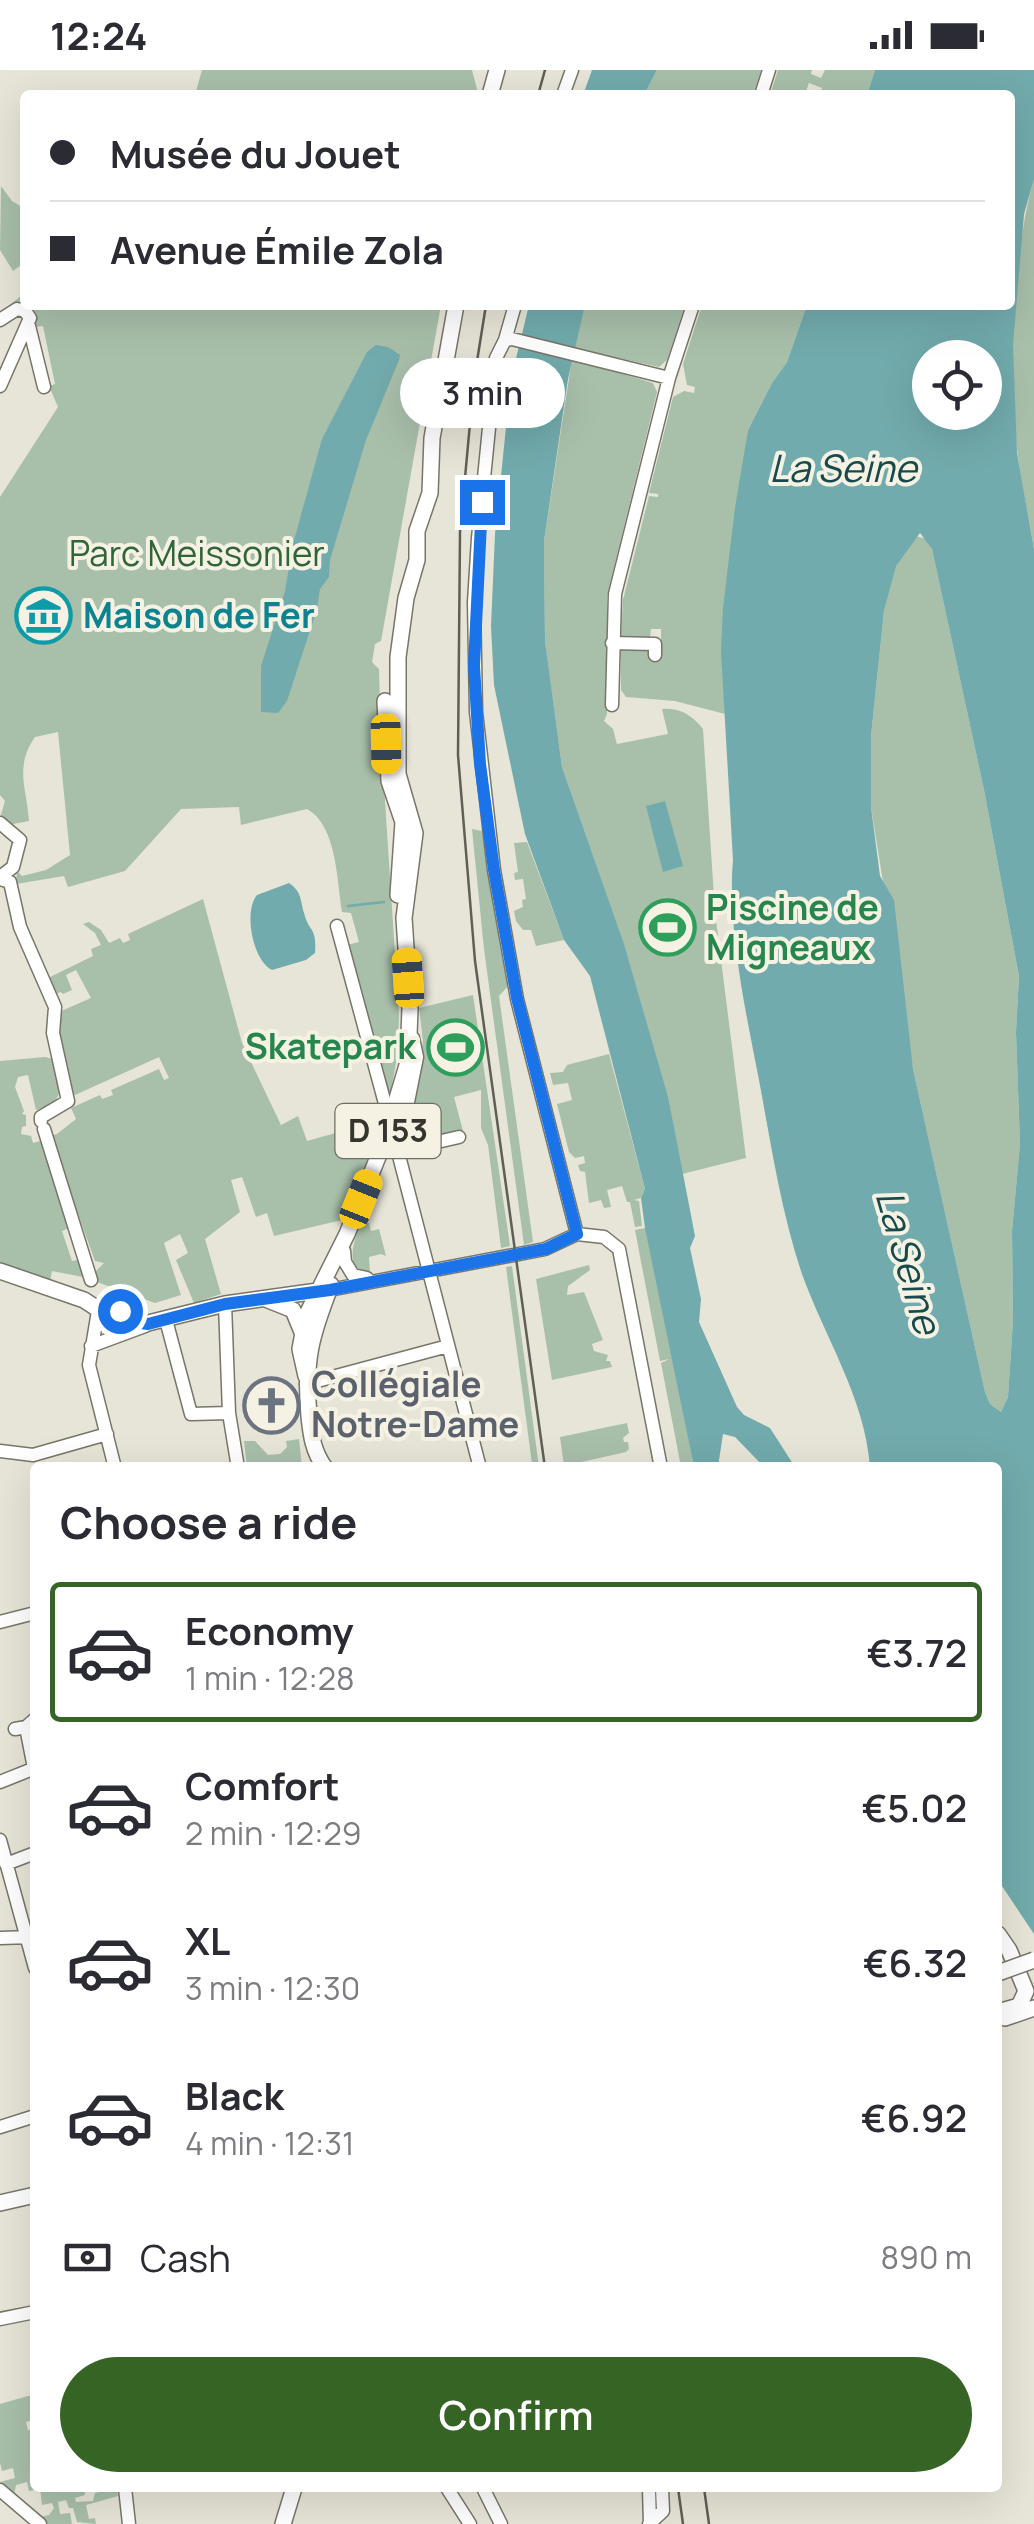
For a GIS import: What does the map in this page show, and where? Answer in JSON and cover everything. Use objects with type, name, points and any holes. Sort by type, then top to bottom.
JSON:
[{"type":"main road","name":"D 153","points":[[306,1380],[300,1356],[302,1332],[347,1234],[390,1124],[408,1062],[410,1024],[404,918],[415,833],[397,762],[396,700],[400,640],[408,587],[417,560],[419,522],[430,492],[432,438],[452,310]]},
{"type":"main road","points":[[317,1462],[306,1380],[312,1334],[324,1291],[344,1251],[347,1234]]},
{"type":"main road","points":[[0,1271],[158,1322],[225,1304],[324,1291]]},
{"type":"main road","points":[[266,1299],[292,1310],[302,1332]]},
{"type":"main road","points":[[1002,1931],[1034,1986]]},
{"type":"main road","points":[[1002,1940],[1026,1991],[1019,2006],[1002,2014]]},
{"type":"main road","points":[[1002,1971],[1034,1960]]},
{"type":"main road","points":[[1002,2015],[1034,2008]]},
{"type":"main road","points":[[0,2204],[30,2196]]},
{"type":"main road","points":[[284,2524],[293,2492]]},
{"type":"street","points":[[0,320],[10,311],[22,310],[30,318],[0,386]]},
{"type":"street","points":[[514,310],[508,340],[496,358],[478,538],[474,602],[476,712],[494,870],[517,998],[577,1234]]},
{"type":"street","points":[[612,705],[615,594],[668,378],[690,310]]},
{"type":"street","points":[[29,326],[44,386]]},
{"type":"street","points":[[508,340],[668,378]]},
{"type":"street","points":[[612,643],[655,644]]},
{"type":"street","points":[[0,823],[20,840],[14,867],[3,879],[55,1007],[53,1034],[68,1102],[40,1117],[100,1305],[92,1346]]},
{"type":"street","points":[[336,926],[478,1462]]},
{"type":"street","points":[[398,1152],[417,1056],[410,1024]]},
{"type":"street","points":[[398,1152],[459,1137]]},
{"type":"street","points":[[324,1291],[546,1249],[577,1234],[604,1237],[618,1249],[660,1462]]},
{"type":"street","points":[[344,1251],[353,1275],[380,1280]]},
{"type":"street","points":[[225,1304],[229,1412],[237,1462]]},
{"type":"street","points":[[100,1305],[89,1364],[113,1462]]},
{"type":"street","points":[[158,1322],[192,1414],[229,1412]]},
{"type":"street","points":[[306,1380],[448,1346]]},
{"type":"street","points":[[0,1452],[33,1455],[106,1434]]},
{"type":"street","points":[[0,1622],[30,1614]]},
{"type":"street","points":[[16,1728],[30,1757]]},
{"type":"street","points":[[0,1782],[30,1770]]},
{"type":"street","points":[[0,1840],[30,1934]]},
{"type":"street","points":[[6,1864],[30,1855]]},
{"type":"street","points":[[0,1938],[30,1937]]},
{"type":"street","points":[[0,2127],[30,2118]]},
{"type":"street","points":[[0,2319],[30,2313]]},
{"type":"street","points":[[0,2490],[40,2524]]},
{"type":"street","points":[[126,2492],[130,2524]]},
{"type":"street","points":[[450,2492],[470,2524]]},
{"type":"street","points":[[485,2492],[501,2524]]},
{"type":"street","points":[[649,2492],[650,2521]]},
{"type":"street","points":[[650,2521],[663,2511],[662,2492]]},
{"type":"green space","points":[[202,70],[472,70],[477,90],[196,90]]},
{"type":"green space","points":[[657,70],[761,70],[755,90],[647,90]]},
{"type":"green space","points":[[778,70],[812,70],[811,74],[821,78],[825,70],[875,70],[869,90],[821,90],[809,83],[806,90],[772,90]]},
{"type":"green space","points":[[1034,179],[1034,549],[1018,457],[1012,354],[1016,280]]},
{"type":"green space","points":[[1,186],[20,206],[20,266],[13,271],[0,250]]},
{"type":"green space","name":"Parc Meissonier","points":[[21,310],[440,310],[381,641],[375,644],[372,662],[379,669],[399,1015],[390,1097],[347,945],[359,942],[351,913],[342,912],[330,841],[317,817],[307,809],[241,825],[239,807],[181,809],[125,871],[68,887],[64,876],[16,884],[17,871],[22,876],[46,870],[70,855],[58,732],[35,737],[25,758],[23,778],[29,821],[8,825],[0,818],[5,801],[0,795],[0,497],[58,407],[49,386],[55,384],[43,326],[34,327]]},
{"type":"green space","points":[[584,310],[683,310],[667,360],[659,367],[574,348]]},
{"type":"green space","points":[[700,310],[805,310],[787,362],[748,430],[723,607],[725,714],[675,701],[626,697],[621,690],[621,648],[650,649],[655,659],[661,658],[661,629],[651,629],[650,638],[621,637],[623,600],[649,496],[658,497],[649,493],[673,397],[684,391],[694,393],[695,387],[687,385],[683,364]]},
{"type":"green space","name":"Piscine de Migneaux","points":[[572,359],[653,383],[657,392],[607,596],[604,721],[613,729],[617,744],[668,734],[662,709],[686,713],[703,729],[715,912],[746,1158],[682,1174],[668,1096],[624,945],[562,767],[550,680],[545,641],[544,541]]},
{"type":"green space","points":[[916,536],[929,540],[932,549],[1019,976],[1016,1032],[1020,1144],[1012,1231],[1013,1320],[1008,1397],[1001,1412],[990,1404],[985,1392],[913,1069],[871,807],[871,736],[884,611],[895,566]]},
{"type":"green space","points":[[472,829],[482,831],[508,986],[499,996],[533,1242],[524,1245],[484,949]]},
{"type":"green space","points":[[527,842],[564,940],[536,946],[531,930],[523,930],[516,921],[514,911],[523,907],[522,900],[526,899],[523,879],[515,880],[514,873],[518,872],[514,843]]},
{"type":"green space","points":[[203,899],[242,1043],[281,1125],[298,1116],[307,1141],[382,1120],[342,1220],[274,1236],[267,1213],[256,1217],[242,1177],[231,1180],[240,1212],[205,1239],[221,1294],[194,1303],[176,1260],[188,1253],[180,1234],[164,1243],[181,1295],[155,1303],[97,1282],[96,1271],[104,1263],[95,1261],[50,1136],[76,1119],[71,1108],[100,1095],[102,1099],[113,1095],[111,1090],[159,1069],[164,1080],[169,1078],[159,1057],[75,1095],[60,1047],[59,1012],[91,998],[76,970],[66,975],[72,990],[63,994],[53,995],[46,979],[93,956],[91,949],[101,945],[95,933],[83,924],[89,922],[101,930],[109,943],[120,938],[123,943],[130,940],[128,934]]},
{"type":"green space","points":[[473,995],[510,1246],[501,1248],[488,1145],[481,1128],[481,1090],[454,1097],[463,1131],[406,1145],[423,1041],[419,1008]]},
{"type":"green space","points":[[609,1054],[645,1189],[641,1198],[634,1200],[639,1201],[642,1226],[635,1227],[622,1186],[607,1190],[611,1207],[604,1208],[601,1200],[589,1203],[585,1172],[578,1165],[585,1163],[584,1156],[575,1158],[569,1152],[557,1104],[572,1100],[568,1083],[553,1085],[550,1073],[563,1072],[567,1065]]},
{"type":"green space","points":[[53,1059],[60,1091],[53,1102],[36,1110],[28,1075],[18,1077],[15,1087],[22,1114],[26,1115],[21,1134],[31,1136],[33,1143],[44,1140],[71,1227],[62,1231],[72,1261],[85,1259],[88,1278],[52,1271],[50,1281],[0,1263],[0,1061]]},
{"type":"green space","points":[[369,1223],[371,1231],[379,1229],[386,1256],[369,1257],[370,1273],[356,1267],[352,1255],[359,1225]]},
{"type":"green space","points":[[635,1230],[648,1230],[693,1462],[680,1462],[661,1363],[669,1359],[660,1361]]},
{"type":"green space","points":[[589,1265],[590,1270],[568,1286],[567,1295],[584,1292],[603,1340],[592,1344],[594,1351],[608,1355],[606,1361],[612,1367],[552,1380],[536,1279]]},
{"type":"green space","points":[[512,1266],[538,1462],[532,1462],[506,1267]]},
{"type":"green space","points":[[627,1423],[629,1433],[623,1438],[629,1449],[582,1462],[563,1462],[560,1437]]},
{"type":"green space","points":[[299,1439],[301,1462],[246,1462],[244,1441],[255,1441],[268,1455],[280,1454],[287,1447],[286,1441]]},
{"type":"green space","points":[[30,2395],[30,2421],[26,2422],[30,2430],[30,2491],[27,2482],[16,2485],[14,2495],[0,2482],[15,2478],[13,2468],[2,2471],[0,2463],[0,2404]]},
{"type":"green space","points":[[40,2492],[85,2492],[75,2498],[76,2502],[93,2501],[95,2493],[118,2492],[118,2496],[86,2505],[89,2519],[95,2518],[96,2524],[77,2522],[66,2500],[58,2502],[60,2514],[70,2513],[72,2524],[48,2524],[39,2517],[49,2515],[54,2508],[52,2503],[42,2505]]},
{"type":"water","points":[[592,70],[657,70],[647,90],[585,90]]},
{"type":"water","name":"La Seine","points":[[875,70],[1034,70],[1034,179],[1024,214],[1013,345],[1017,453],[1034,549],[1034,1934],[1002,1886],[1002,1462],[869,1462],[852,1392],[802,1274],[788,1227],[739,970],[721,652],[723,607],[748,430],[787,362],[805,310],[1015,310],[1015,90],[869,90]],"holes":[[[920,533],[932,549],[1019,976],[1016,1032],[1020,1144],[1012,1231],[1013,1320],[1008,1397],[1001,1412],[990,1404],[985,1392],[913,1069],[894,900],[880,876],[871,807],[871,736],[884,611],[896,566]]]},
{"type":"water","points":[[528,310],[584,310],[568,379],[544,541],[545,641],[562,767],[624,944],[668,1096],[695,1236],[690,1248],[701,1299],[699,1322],[737,1407],[770,1428],[792,1462],[759,1462],[735,1437],[723,1434],[719,1462],[693,1462],[645,1228],[641,1198],[645,1189],[590,976],[564,940],[525,834],[494,685],[491,626],[495,534],[511,379]]},
{"type":"water","points":[[376,345],[388,347],[400,355],[399,360],[366,440],[330,560],[329,577],[320,589],[287,701],[278,713],[261,712],[261,666],[285,591],[293,544],[322,439],[367,352]]},
{"type":"water","points":[[665,801],[683,866],[663,872],[646,806]]},
{"type":"water","points":[[289,883],[300,896],[314,934],[315,953],[306,960],[272,970],[255,947],[251,913],[257,895]]},
{"type":"waterway","points":[[348,906],[384,902]]},
{"type":"railway","points":[[539,90],[545,70]]},
{"type":"railway","points":[[485,310],[474,380],[460,532],[458,755],[475,961],[544,1462]]},
{"type":"railway","points":[[679,2492],[683,2524]]},
{"type":"railway","points":[[705,2492],[709,2524]]},
{"type":"place","name":"Maison de Fer","points":[[44,616]]},
{"type":"place","name":"Piscine de Migneaux","points":[[667,928]]},
{"type":"place","name":"Skatepark","points":[[455,1047]]},
{"type":"place","name":"Collégiale Notre-Dame","points":[[272,1405]]},
{"type":"route","points":[[120,1311],[112,1319],[148,1324],[225,1304],[330,1290],[546,1249],[577,1234],[517,998],[480,764],[474,602],[482,502]]}]
